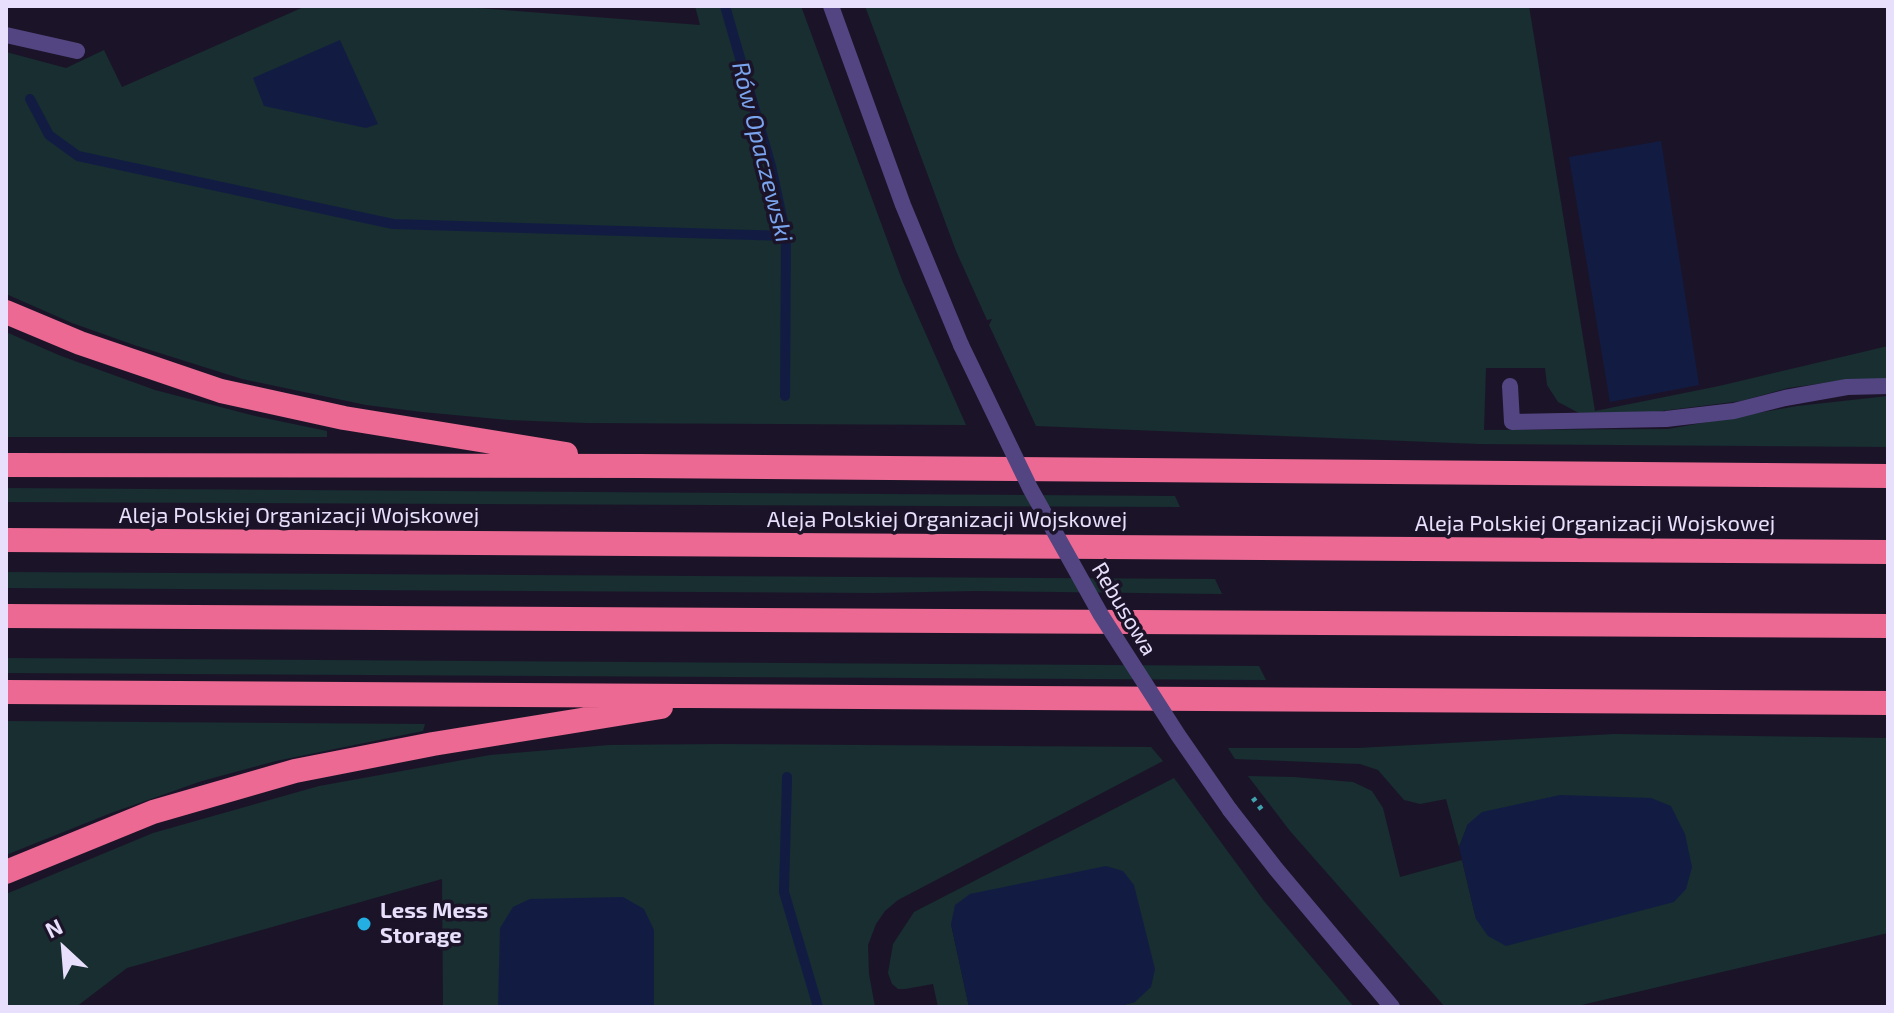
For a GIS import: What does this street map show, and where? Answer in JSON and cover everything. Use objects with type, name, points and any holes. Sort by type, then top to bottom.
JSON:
[{"type":"highway","points":[[6,312],[80,343],[221,391],[344,418],[640,466]]},
{"type":"highway","points":[[6,465],[640,466],[1888,476]]},
{"type":"highway","name":"Aleja Polskiej Organizacji Wojskowej","points":[[6,540],[1888,552]]},
{"type":"highway","points":[[6,616],[1888,626]]},
{"type":"highway","points":[[6,692],[1888,703]]},
{"type":"highway","points":[[6,872],[153,812],[295,771],[433,744],[727,696]]},
{"type":"street","name":"Rebusowa","points":[[831,6],[903,205],[961,345],[1018,464],[1101,615],[1230,810],[1392,1007]]},
{"type":"street","points":[[6,35],[77,51]]},
{"type":"street","points":[[1510,386],[1512,422],[1666,419],[1734,411],[1847,387],[1888,386]]},
{"type":"path","points":[[1252,797],[1262,810]]},
{"type":"green space","points":[[306,6],[451,6],[700,25],[695,6],[801,6],[902,280],[966,425],[586,423],[508,420],[366,405],[242,379],[72,323],[6,294],[6,52],[66,68],[104,50],[122,87]]},
{"type":"green space","points":[[865,6],[1529,6],[1595,411],[1719,386],[1888,346],[1888,379],[1853,379],[1788,388],[1741,401],[1646,413],[1579,413],[1558,402],[1547,385],[1545,368],[1486,368],[1484,430],[1668,429],[1797,406],[1888,396],[1888,447],[1479,444],[1036,426],[989,325],[992,319],[987,320],[956,251]]},
{"type":"green space","points":[[6,332],[61,356],[155,390],[327,431],[327,437],[6,437]]},
{"type":"green space","points":[[6,488],[1175,496],[1180,507],[6,502]]},
{"type":"green space","points":[[6,572],[1215,579],[1222,594],[6,588]]},
{"type":"green space","points":[[6,658],[1259,666],[1266,680],[6,673]]},
{"type":"green space","points":[[6,721],[425,724],[423,731],[276,761],[202,781],[6,855]]},
{"type":"green space","points":[[1614,734],[1888,738],[1888,933],[1573,1007],[1445,1007],[1290,831],[1248,776],[1353,782],[1372,791],[1383,808],[1400,877],[1462,860],[1476,919],[1468,824],[1459,847],[1446,799],[1420,804],[1404,800],[1378,770],[1360,764],[1235,759],[1228,748],[1358,748]]},
{"type":"green space","points":[[609,745],[1151,747],[1163,761],[898,900],[885,911],[868,945],[875,1007],[443,1007],[442,879],[127,968],[76,1007],[6,1007],[6,894],[153,833],[319,786],[490,755]]},
{"type":"green space","points":[[1174,778],[1264,901],[1354,1007],[1116,1007],[1135,1002],[951,924],[969,1007],[938,1007],[933,984],[898,989],[892,984],[888,973],[893,944],[914,912]]},
{"type":"water","points":[[340,40],[378,124],[366,128],[264,106],[253,78]]},
{"type":"water","points":[[1661,141],[1699,385],[1610,402],[1569,157]]},
{"type":"water","points":[[1560,795],[1651,798],[1671,806],[1685,834],[1692,867],[1686,889],[1674,902],[1506,946],[1488,936],[1476,919],[1459,847],[1468,824],[1482,812]]},
{"type":"water","points":[[1106,866],[1123,871],[1134,885],[1155,969],[1151,987],[1135,1002],[1116,1007],[969,1007],[951,924],[955,905],[970,894]]},
{"type":"water","points":[[623,897],[644,909],[654,930],[654,1007],[498,1007],[500,928],[513,907],[530,899]]},
{"type":"waterway","name":"Rów Opaczewski","points":[[725,6],[771,166],[786,236],[785,396]]},
{"type":"waterway","points":[[30,99],[49,135],[78,156],[393,224],[786,236]]},
{"type":"waterway","name":"Rów Opaczewski","points":[[787,777],[784,892],[818,1007]]},
{"type":"place","name":"Less Mess Storage","points":[[364,924]]}]
